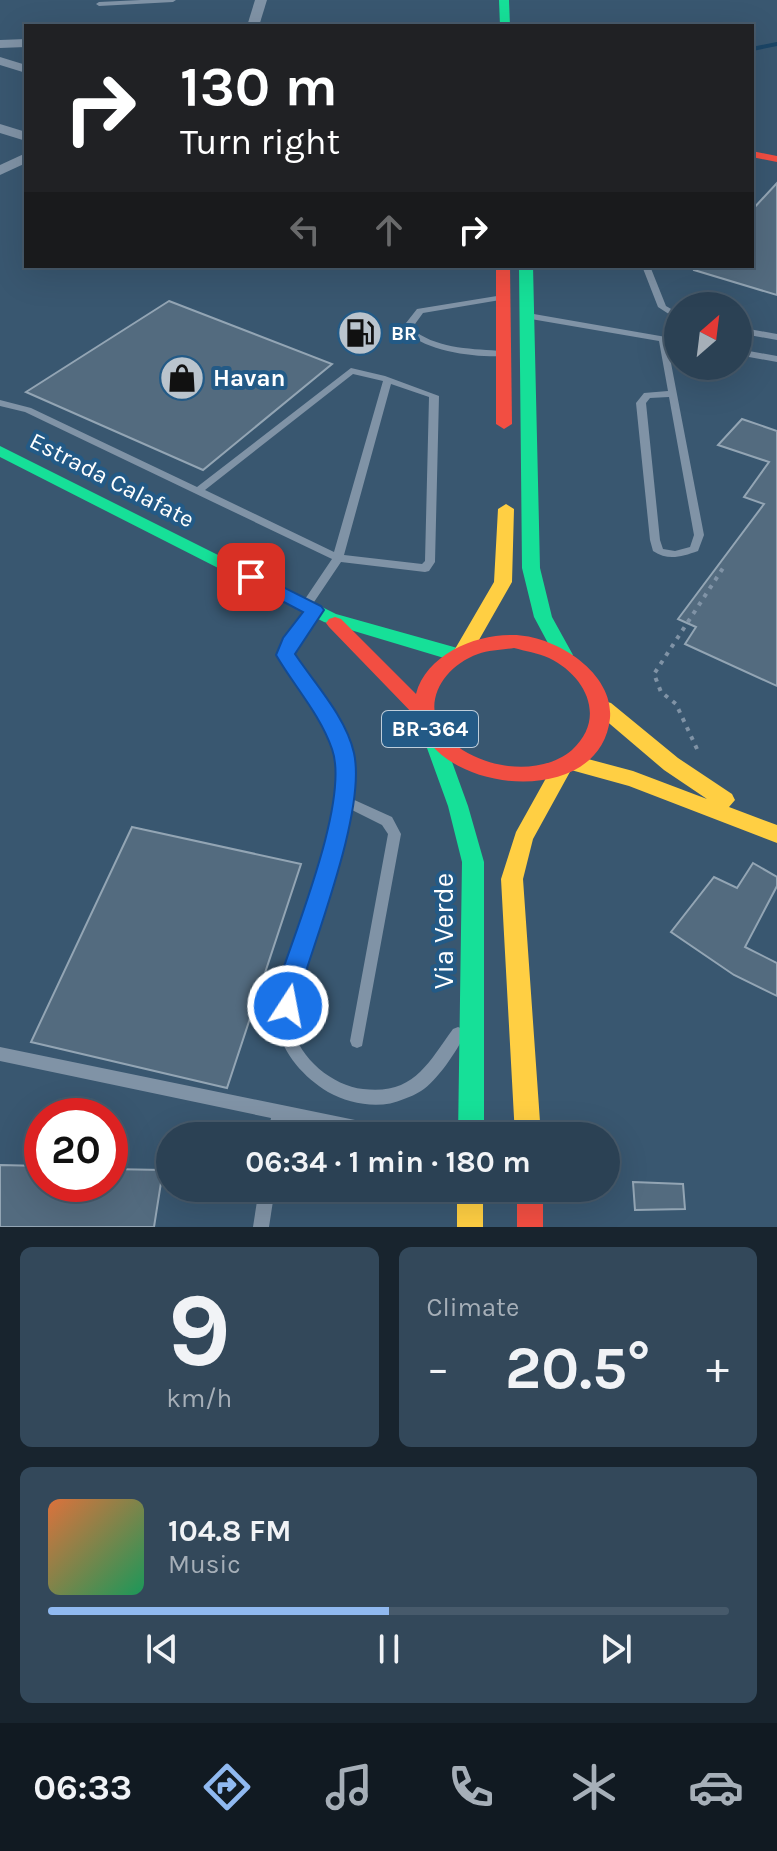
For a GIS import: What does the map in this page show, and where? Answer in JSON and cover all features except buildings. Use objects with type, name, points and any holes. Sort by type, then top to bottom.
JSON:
[{"type":"main road","points":[[504,0],[505,24]]},
{"type":"main road","points":[[518,0],[518,24]]},
{"type":"main road","points":[[754,154],[777,159]]},
{"type":"main road","points":[[503,268],[504,444]]},
{"type":"main road","points":[[526,268],[530,547],[537,600],[564,655]]},
{"type":"main road","name":"Estrada Calafate","points":[[0,451],[317,611],[459,652]]},
{"type":"main road","name":"BR-364","points":[[505,490],[503,582],[497,597],[459,652],[429,680],[423,696],[423,713],[431,732],[448,752],[473,766],[503,775],[534,775],[568,765]]},
{"type":"main road","name":"Estrada Calafate","points":[[317,611],[423,713]]},
{"type":"main road","points":[[459,652],[488,643],[514,641],[541,646],[564,655],[584,670],[598,688],[604,708],[602,728],[597,738],[591,747],[568,765],[523,838],[512,879],[527,1122]]},
{"type":"main road","points":[[604,708],[671,764],[768,830]]},
{"type":"main road","name":"Via Verde","points":[[431,732],[458,806],[473,862],[471,1122]]},
{"type":"main road","points":[[568,765],[633,779],[768,830]]},
{"type":"main road","points":[[470,1202],[470,1227]]},
{"type":"main road","points":[[530,1202],[530,1227]]},
{"type":"street","points":[[254,24],[260,2]]},
{"type":"street","points":[[0,44],[24,43]]},
{"type":"street","points":[[0,61],[24,68]]},
{"type":"street","points":[[0,128],[24,136]]},
{"type":"street","points":[[0,171],[24,158]]},
{"type":"lane","points":[[99,4],[173,0]]},
{"type":"lane","points":[[647,268],[664,308]]},
{"type":"lane","points":[[503,297],[420,311],[409,326],[412,333],[434,345],[503,354]]},
{"type":"lane","points":[[527,316],[663,339],[699,535],[694,549],[675,555],[658,551],[655,540],[641,403],[647,395],[671,394]]},
{"type":"lane","points":[[752,333],[777,337]]},
{"type":"lane","points":[[752,355],[777,359]]},
{"type":"lane","points":[[0,403],[28,410],[338,558],[420,570],[430,562],[436,399],[351,371],[199,490]]},
{"type":"lane","points":[[387,381],[338,558],[317,611],[289,643],[285,655],[332,723],[344,752],[346,782],[338,831],[290,984],[286,1028],[300,1058],[322,1082],[375,1099],[418,1085],[471,1018]]},
{"type":"lane","points":[[343,800],[387,821],[395,834],[357,1041]]},
{"type":"lane","points":[[0,1054],[321,1122]]},
{"type":"lane","points":[[278,1122],[279,1114]]},
{"type":"lane","points":[[261,1227],[265,1202]]},
{"type":"path","points":[[699,781],[702,761],[676,704],[661,692],[654,674],[725,565]]},
{"type":"waterway","points":[[754,49],[777,44]]},
{"type":"traffic: fast","points":[[504,0],[505,24]]},
{"type":"traffic: fast","points":[[526,268],[531,568],[543,617],[564,655]]},
{"type":"traffic: fast","points":[[0,451],[330,618],[454,654]]},
{"type":"traffic: fast","points":[[433,737],[458,806],[473,862],[471,1122]]},
{"type":"traffic: slow","points":[[464,649],[503,582],[506,509]]},
{"type":"traffic: slow","points":[[604,708],[671,764],[725,800]]},
{"type":"traffic: slow","points":[[573,763],[633,779],[777,834]]},
{"type":"traffic: slow","points":[[527,1122],[512,879],[523,838],[562,768]]},
{"type":"traffic: slow","points":[[470,1202],[470,1227]]},
{"type":"traffic: jam","points":[[754,154],[777,159]]},
{"type":"traffic: jam","points":[[503,268],[504,424]]},
{"type":"traffic: jam","points":[[335,623],[423,713]]},
{"type":"traffic: jam","points":[[514,641],[560,656],[576,666],[596,691],[600,706],[596,734],[572,761],[550,772],[517,774],[472,764],[446,748],[429,727],[423,705],[429,682],[445,663],[474,648],[514,641]]},
{"type":"traffic: jam","points":[[530,1202],[530,1227]]},
{"type":"place","name":"BR","points":[[360,333]]},
{"type":"place","name":"Havan","points":[[182,378]]},
{"type":"route","points":[[251,577],[315,610],[289,643],[285,655],[332,723],[344,752],[346,782],[338,831],[290,984],[288,1006]]}]
